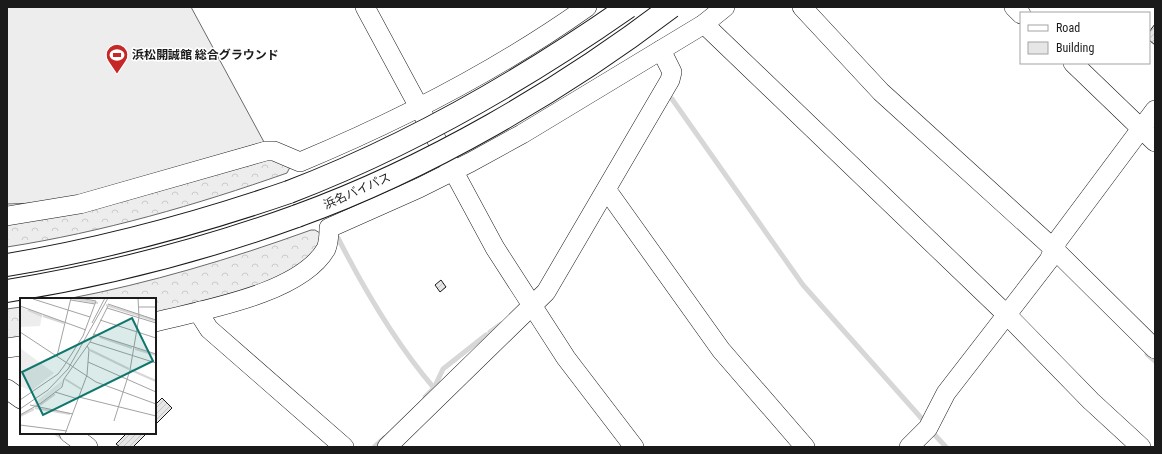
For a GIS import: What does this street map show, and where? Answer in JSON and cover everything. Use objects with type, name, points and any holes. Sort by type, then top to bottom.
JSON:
[{"type":"highway","points":[[7,265],[84,251],[143,238],[201,221],[288,192],[346,168],[448,118],[546,62],[628,7]]},
{"type":"highway","name":"浜名バイパス","points":[[7,291],[97,275],[149,262],[216,244],[297,216],[409,167],[510,114],[602,56],[671,7]]},
{"type":"street","points":[[300,162],[419,108],[486,71],[587,7]]},
{"type":"street","points":[[329,228],[453,171],[522,134],[704,24],[725,7]]},
{"type":"street","points":[[802,7],[881,92],[1054,249],[1155,349]]},
{"type":"street","points":[[369,8],[419,108],[495,248],[532,307],[592,393],[634,447]]},
{"type":"street","points":[[704,24],[1006,315],[1091,401],[1141,447]]},
{"type":"street","points":[[387,447],[546,292],[670,80],[672,72],[661,50]]},
{"type":"street","points":[[1074,64],[1155,142]]},
{"type":"street","points":[[909,447],[928,428],[946,393],[1049,260],[1058,240],[1155,110]]},
{"type":"street","points":[[7,216],[80,204],[266,151],[274,151],[300,162],[329,228],[329,239],[326,249],[307,269],[293,279],[261,294],[156,322]]},
{"type":"street","points":[[605,192],[611,196],[721,350],[805,447]]},
{"type":"street","points":[[200,311],[202,318],[209,329],[344,447]]},
{"type":"street","points":[[7,348],[20,346]]},
{"type":"street","points":[[7,389],[20,398]]},
{"type":"street","points":[[70,434],[88,447]]},
{"type":"green space","points":[[267,158],[290,167],[287,173],[184,207],[78,234],[7,247],[7,224]]},
{"type":"green space","points":[[311,230],[315,230],[320,233],[321,238],[314,251],[301,264],[263,284],[217,299],[156,314],[156,298],[72,298],[160,278],[251,251]]},
{"type":"green space","points":[[20,307],[20,338],[7,340],[7,309]]},
{"type":"shaded area","name":"浜松開誠館 総合グラウンド","points":[[7,7],[191,7],[264,142],[78,196],[37,203],[7,204]]},
{"type":"building","points":[[1155,24],[1155,45],[1150,41],[1150,31]]},
{"type":"building","points":[[441,280],[446,287],[440,292],[435,285]]},
{"type":"building","points":[[162,398],[172,408],[156,424],[156,404]]},
{"type":"building","points":[[126,434],[146,434],[133,447],[120,447],[116,444]]},
{"type":"waterway","points":[[672,99],[803,285],[923,420]]},
{"type":"waterway","points":[[338,238],[359,277],[394,335],[434,388]]},
{"type":"waterway","points":[[490,332],[501,324]]},
{"type":"waterway","points":[[425,397],[434,388],[443,369],[486,335]]},
{"type":"waterway","points":[[1147,354],[1155,361]]},
{"type":"waterway","points":[[933,433],[946,447]]},
{"type":"waterway","points":[[58,434],[65,439]]},
{"type":"waterway","points":[[374,447],[384,438]]},
{"type":"place","name":"浜松開誠館 総合グラウンド","points":[[117,74]]}]
